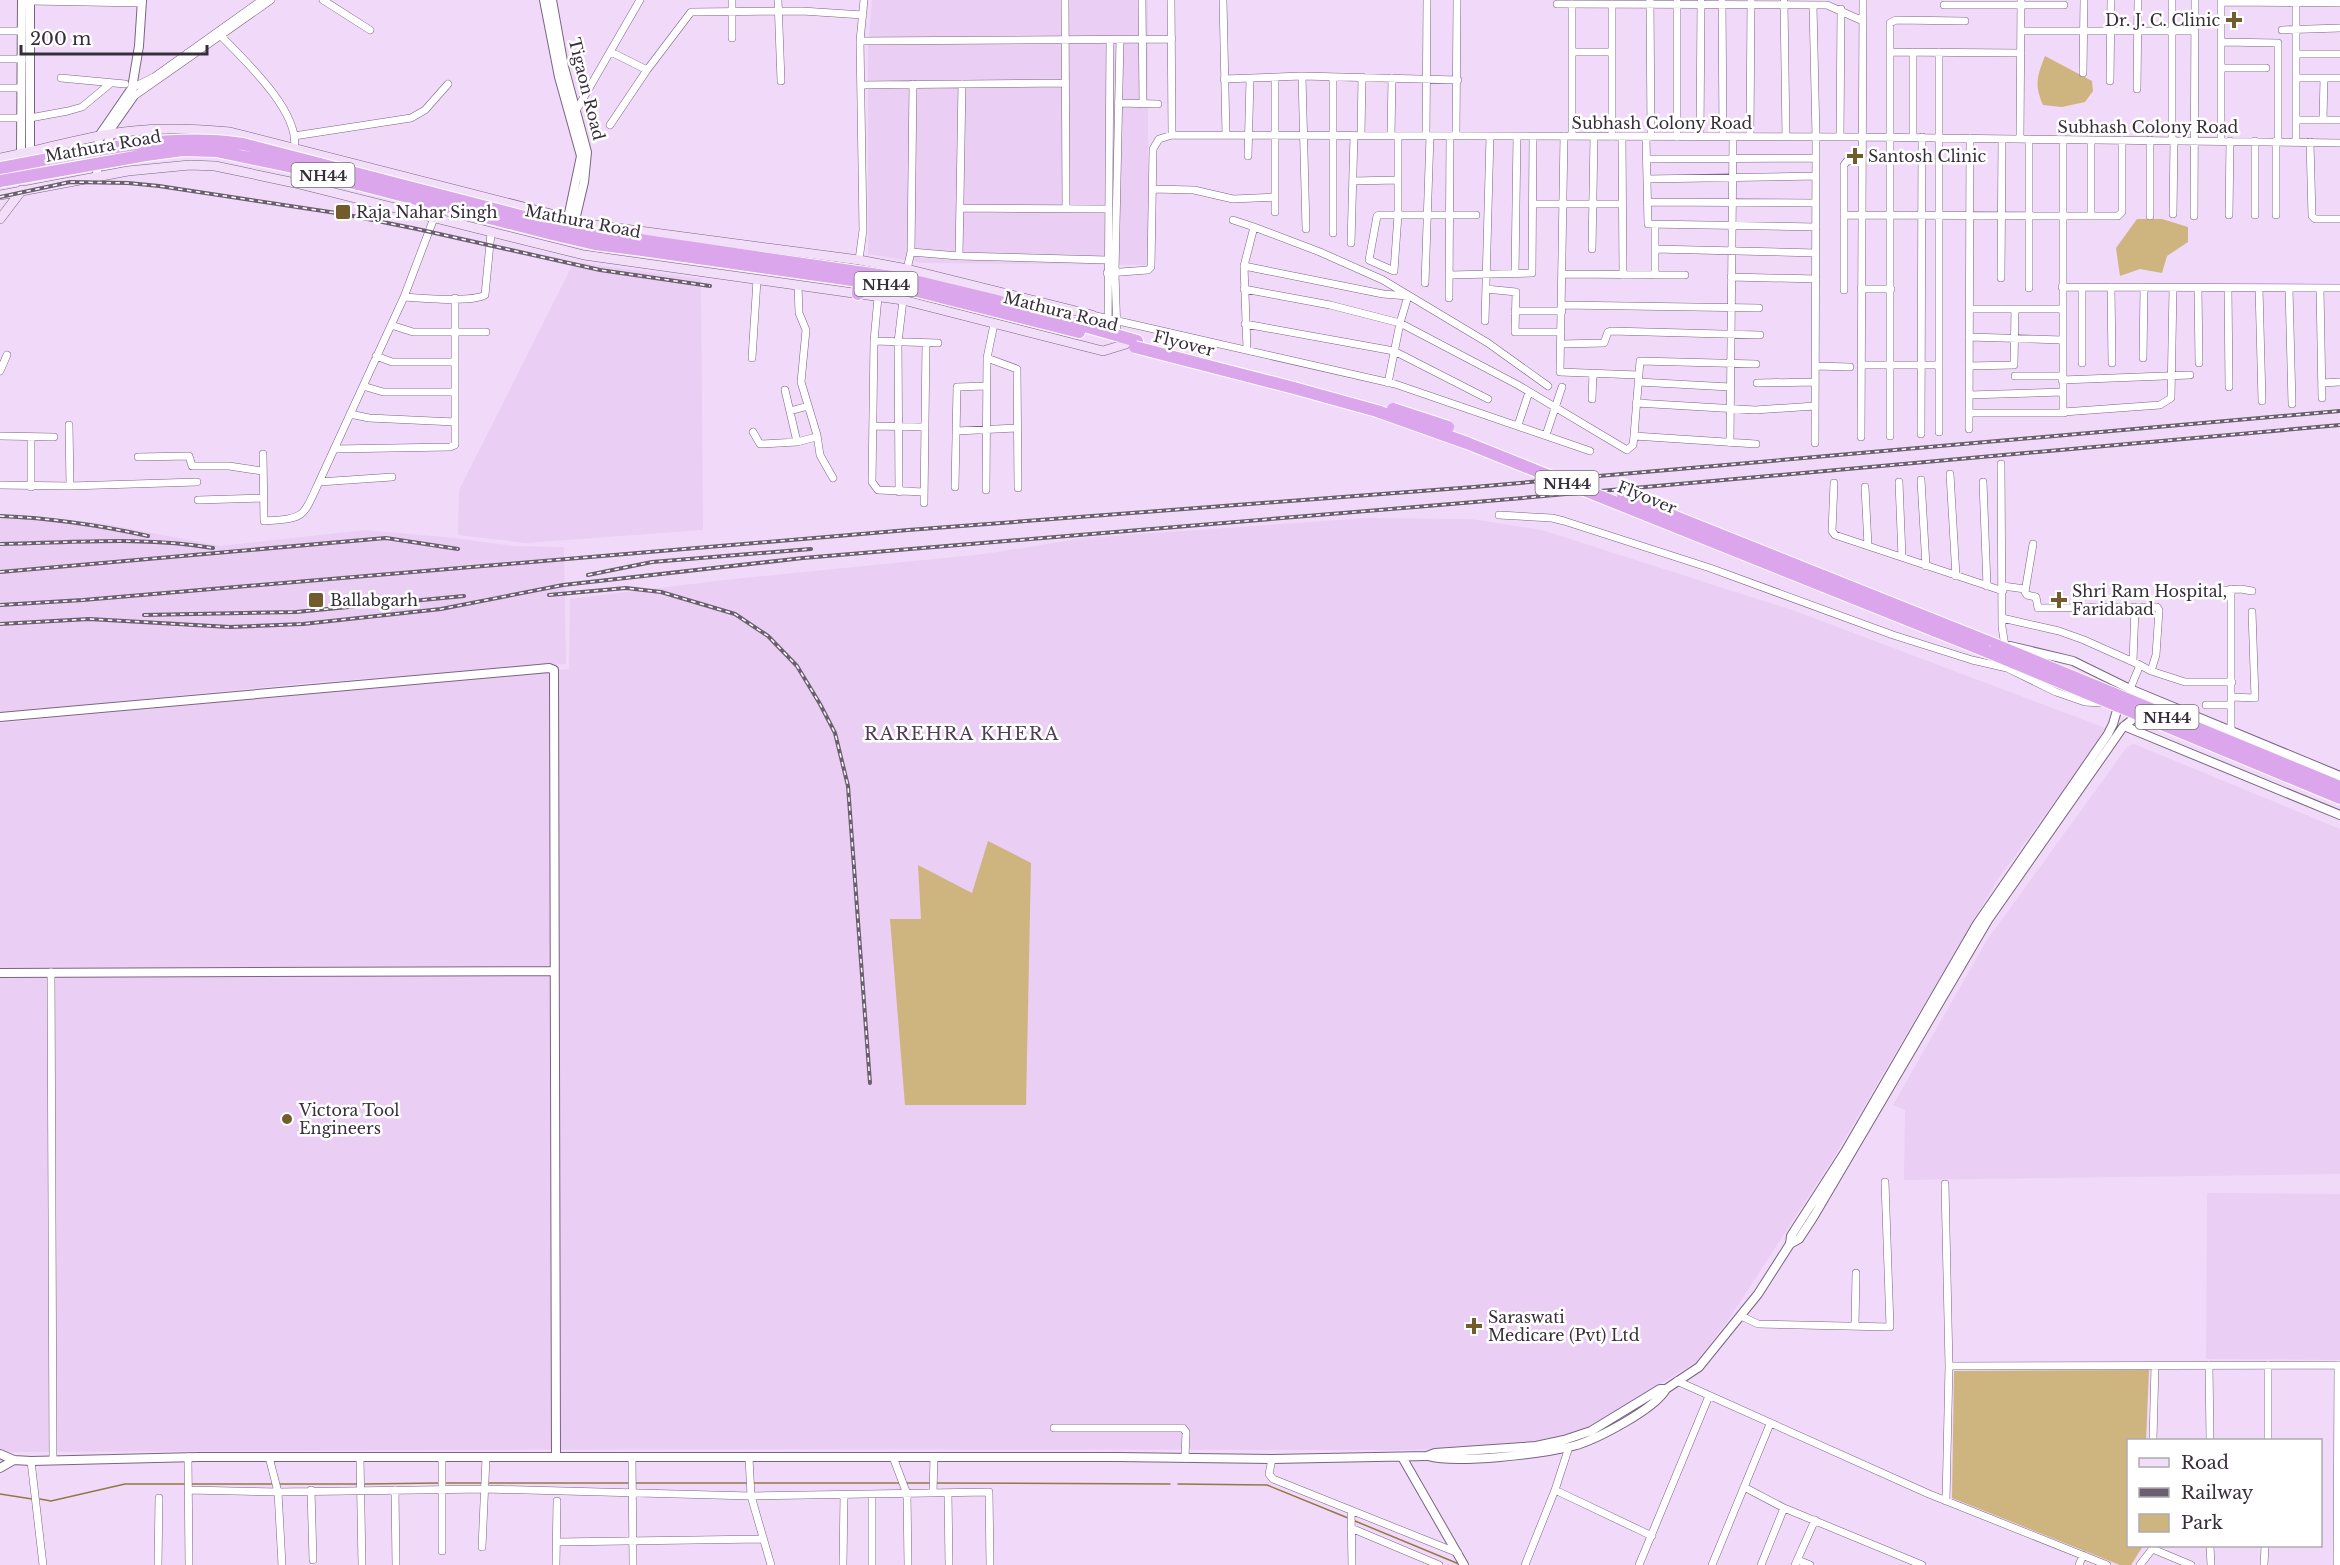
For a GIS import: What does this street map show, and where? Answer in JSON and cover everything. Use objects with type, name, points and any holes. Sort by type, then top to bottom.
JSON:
[{"type":"highway","name":"Mathura Road","points":[[0,168],[155,141],[211,139],[243,144],[641,245]]},
{"type":"highway","name":"Mathura Road","points":[[0,181],[146,155],[183,150],[216,151],[288,166],[595,244],[641,245],[923,278],[1109,332]]},
{"type":"highway","name":"Mathura Road","points":[[861,271],[901,286],[1133,344]]},
{"type":"highway","points":[[858,294],[861,271]]},
{"type":"highway","name":"Flyover","points":[[1109,332],[1133,344],[1411,414],[1488,442],[1993,646],[2114,705]]},
{"type":"highway","name":"NH44","points":[[1993,646],[2340,787]]},
{"type":"highway","name":"NH44","points":[[2114,705],[2340,798]]},
{"type":"main road","points":[[0,158],[104,135],[133,131],[192,129],[231,132],[571,219],[861,271],[908,269],[923,278],[1092,315],[1109,332]]},
{"type":"main road","points":[[56,146],[58,175],[62,183]]},
{"type":"main road","points":[[0,219],[25,184],[26,153]]},
{"type":"main road","points":[[0,197],[128,171],[190,165],[222,167],[584,255],[903,300],[1102,351],[1133,344]]},
{"type":"street","points":[[27,0],[139,2],[129,93],[104,135],[100,176]]},
{"type":"street","points":[[26,118],[21,88],[22,31],[27,0]]},
{"type":"street","points":[[26,153],[27,0]]},
{"type":"street","points":[[220,35],[262,0]]},
{"type":"street","points":[[129,93],[271,0]]},
{"type":"street","points":[[323,0],[370,30]]},
{"type":"street","name":"Tigaon Road","points":[[544,0],[559,77],[580,154],[571,219]]},
{"type":"street","name":"Tigaon Road","points":[[552,0],[564,67],[585,141],[587,162],[571,219]]},
{"type":"street","points":[[577,109],[640,0]]},
{"type":"street","points":[[732,0],[732,38]]},
{"type":"street","points":[[778,0],[781,81]]},
{"type":"street","points":[[861,271],[863,230],[860,41],[864,0]]},
{"type":"street","points":[[1065,0],[1066,209]]},
{"type":"street","points":[[1142,0],[1143,104]]},
{"type":"street","points":[[1111,273],[1148,270],[1151,267],[1153,149],[1159,139],[1172,135],[1171,0]]},
{"type":"street","points":[[1223,0],[1226,134]]},
{"type":"street","points":[[1425,283],[1428,136],[1427,0]]},
{"type":"street","points":[[1449,298],[1453,135],[1458,80],[1457,0]]},
{"type":"street","points":[[1861,437],[1863,0]]},
{"type":"street","points":[[2083,73],[2084,0]]},
{"type":"street","points":[[2110,81],[2111,0]]},
{"type":"street","points":[[2137,89],[2138,0]]},
{"type":"street","points":[[2172,0],[2173,214]]},
{"type":"street","points":[[2193,216],[2195,0]]},
{"type":"street","points":[[2221,141],[2221,1],[2340,3]]},
{"type":"street","points":[[2296,1],[2296,142]]},
{"type":"street","points":[[1650,2],[1648,223],[1655,225],[1816,227]]},
{"type":"street","points":[[1677,2],[1677,137]]},
{"type":"street","points":[[1700,137],[1701,2]]},
{"type":"street","points":[[1722,2],[1723,137]]},
{"type":"street","points":[[1750,137],[1751,2]]},
{"type":"street","points":[[1557,4],[1784,2],[1827,5],[1841,9],[1863,21]]},
{"type":"street","points":[[1784,2],[1786,137]]},
{"type":"street","points":[[1944,5],[2021,2],[2064,4]]},
{"type":"street","points":[[2020,139],[2021,2]]},
{"type":"street","points":[[1572,4],[1573,52],[1564,203],[1560,372],[1593,373],[1730,387]]},
{"type":"street","points":[[1612,4],[1612,137]]},
{"type":"street","points":[[1813,5],[1816,137],[1815,443]]},
{"type":"street","points":[[1840,137],[1841,9]]},
{"type":"street","points":[[610,124],[691,12],[802,11],[863,15]]},
{"type":"street","points":[[1890,436],[1892,215],[1890,27],[1893,21],[1965,21]]},
{"type":"street","points":[[2282,30],[2340,28]]},
{"type":"street","points":[[2021,31],[2195,30]]},
{"type":"street","points":[[0,31],[22,31]]},
{"type":"street","points":[[220,35],[280,101],[286,111],[294,136],[295,148],[280,180]]},
{"type":"street","points":[[860,41],[1172,39]]},
{"type":"street","points":[[1109,332],[1117,320],[1111,273],[1107,260],[1110,40]]},
{"type":"street","points":[[1109,332],[1120,40]]},
{"type":"street","points":[[2221,42],[2277,42],[2278,44],[2276,215]]},
{"type":"street","points":[[611,52],[647,70]]},
{"type":"street","points":[[1573,52],[1612,52]]},
{"type":"street","points":[[1890,52],[2021,53]]},
{"type":"street","points":[[1913,52],[1913,137]]},
{"type":"street","points":[[1939,52],[1939,432]]},
{"type":"street","points":[[2297,54],[2340,54]]},
{"type":"street","points":[[0,59],[22,59]]},
{"type":"street","points":[[2221,68],[2266,68]]},
{"type":"street","points":[[1224,79],[1275,79],[1302,76],[1458,80]]},
{"type":"street","points":[[1302,76],[1306,229]]},
{"type":"street","points":[[1333,77],[1333,233]]},
{"type":"street","points":[[1351,243],[1353,182],[1362,77]]},
{"type":"street","points":[[61,78],[111,83],[129,93]]},
{"type":"street","points":[[1392,78],[1398,180],[1398,215],[1394,271],[1369,261],[1375,218],[1379,215],[1398,215],[1426,216],[1476,215]]},
{"type":"street","points":[[2297,78],[2340,78]]},
{"type":"street","points":[[2323,120],[2324,78]]},
{"type":"street","points":[[1248,156],[1250,79]]},
{"type":"street","points":[[1275,79],[1275,212]]},
{"type":"street","points":[[0,118],[26,118],[82,107],[111,83]]},
{"type":"street","points":[[861,85],[1066,83]]},
{"type":"street","points":[[294,136],[411,118],[425,110],[448,84]]},
{"type":"street","points":[[908,269],[911,252],[913,84]]},
{"type":"street","points":[[958,256],[962,84]]},
{"type":"street","points":[[0,88],[21,88]]},
{"type":"street","points":[[1118,103],[1158,104]]},
{"type":"street","points":[[2297,120],[2340,120]]},
{"type":"street","name":"Subhash Colony Road","points":[[1172,135],[1922,137],[2340,143]]},
{"type":"street","points":[[1485,321],[1490,136]]},
{"type":"street","points":[[1515,274],[1516,136]]},
{"type":"street","points":[[1449,276],[1529,274],[1532,271],[1533,136]]},
{"type":"street","points":[[1592,249],[1594,137]]},
{"type":"street","points":[[1730,443],[1733,137]]},
{"type":"street","points":[[1921,434],[1922,137]]},
{"type":"street","points":[[1622,138],[1623,275]]},
{"type":"street","points":[[1969,429],[1970,138]]},
{"type":"street","points":[[2001,278],[2002,139]]},
{"type":"street","points":[[2029,139],[2029,288]]},
{"type":"street","points":[[2063,140],[2062,410],[2064,412]]},
{"type":"street","points":[[2091,140],[2091,216]]},
{"type":"street","points":[[1845,215],[2118,216],[2121,214],[2122,140]]},
{"type":"street","points":[[2150,140],[2150,216]]},
{"type":"street","points":[[2229,215],[2230,141]]},
{"type":"street","points":[[2255,141],[2255,215]]},
{"type":"street","points":[[2310,142],[2312,216],[2315,219],[2340,219]]},
{"type":"street","points":[[1647,159],[1816,158]]},
{"type":"street","points":[[1844,290],[1845,162],[1862,159]]},
{"type":"street","points":[[1647,179],[1816,176]]},
{"type":"street","points":[[1353,182],[1398,180]]},
{"type":"street","points":[[1153,189],[1194,190],[1233,199],[1275,197]]},
{"type":"street","points":[[1647,202],[1816,203]]},
{"type":"street","points":[[1533,204],[1622,204]]},
{"type":"street","points":[[960,208],[1108,209]]},
{"type":"street","points":[[263,454],[264,521],[298,517],[306,510],[404,297],[434,218]]},
{"type":"street","points":[[1233,220],[1329,256],[1383,280],[1488,343],[1548,386]]},
{"type":"street","points":[[1655,225],[1655,275]]},
{"type":"street","points":[[1246,349],[1244,266],[1254,227]]},
{"type":"street","points":[[404,297],[455,298],[485,295],[491,232]]},
{"type":"street","points":[[1655,249],[1816,253]]},
{"type":"street","points":[[911,252],[958,256],[1107,260]]},
{"type":"street","points":[[1244,266],[1383,294],[1408,296]]},
{"type":"street","points":[[1563,274],[1685,275]]},
{"type":"street","points":[[1731,277],[1816,279]]},
{"type":"street","points":[[752,358],[757,280]]},
{"type":"street","points":[[798,285],[799,313],[806,330],[801,382],[820,455],[833,478]]},
{"type":"street","points":[[2062,287],[2340,288]]},
{"type":"street","points":[[2082,287],[2082,363]]},
{"type":"street","points":[[2111,287],[2112,363]]},
{"type":"street","points":[[2143,358],[2144,288]]},
{"type":"street","points":[[1969,413],[2064,412],[2160,405],[2171,398],[2173,288]]},
{"type":"street","points":[[2198,288],[2199,363]]},
{"type":"street","points":[[2228,288],[2229,387]]},
{"type":"street","points":[[2259,288],[2262,401]]},
{"type":"street","points":[[2289,288],[2292,404]]},
{"type":"street","points":[[2320,288],[2322,398]]},
{"type":"street","points":[[1244,289],[1330,305],[1400,323],[1529,392],[1628,450],[1631,448],[1634,436],[1641,360],[1756,364]]},
{"type":"street","points":[[1486,289],[1515,291],[1515,330],[1517,333],[1561,332]]},
{"type":"street","points":[[1862,289],[1891,289]]},
{"type":"street","points":[[1388,383],[1408,296]]},
{"type":"street","points":[[878,297],[874,341],[874,487],[878,490],[924,492]]},
{"type":"street","points":[[334,449],[453,446],[455,442],[455,298]]},
{"type":"street","points":[[899,492],[898,342],[903,300]]},
{"type":"street","points":[[1515,311],[1562,308],[1759,308]]},
{"type":"street","points":[[1969,309],[2062,309]]},
{"type":"street","points":[[1969,366],[2014,365],[2015,309]]},
{"type":"street","points":[[1092,315],[1388,383],[1590,451]]},
{"type":"street","points":[[986,490],[987,358],[994,324]]},
{"type":"street","points":[[1245,324],[1394,351],[1488,399]]},
{"type":"street","points":[[390,325],[413,332],[486,332]]},
{"type":"street","points":[[1561,344],[1604,343],[1608,332],[1611,331],[1760,335]]},
{"type":"street","points":[[1969,338],[2062,340]]},
{"type":"street","points":[[874,341],[938,343]]},
{"type":"street","points":[[924,503],[926,343]]},
{"type":"street","points":[[0,371],[7,355]]},
{"type":"street","points":[[376,356],[392,362],[454,362]]},
{"type":"street","points":[[987,358],[1017,369],[1018,488]]},
{"type":"street","points":[[1861,364],[1939,365]]},
{"type":"street","points":[[1816,366],[1850,367]]},
{"type":"street","points":[[1592,399],[1593,373]]},
{"type":"street","points":[[2016,376],[2062,378],[2190,375]]},
{"type":"street","points":[[1757,383],[1815,382]]},
{"type":"street","points":[[2322,383],[2340,382]]},
{"type":"street","points":[[363,386],[383,392],[455,392]]},
{"type":"street","points":[[955,487],[957,387],[986,386]]},
{"type":"street","points":[[1546,435],[1562,387]]},
{"type":"street","points":[[785,390],[797,442]]},
{"type":"street","points":[[1518,425],[1529,392]]},
{"type":"street","points":[[1969,395],[2062,392]]},
{"type":"street","points":[[1636,404],[1730,409],[1815,406]]},
{"type":"street","points":[[790,411],[808,406]]},
{"type":"street","points":[[350,414],[369,418],[455,422]]},
{"type":"street","points":[[69,425],[70,486]]},
{"type":"street","points":[[874,426],[925,427]]},
{"type":"street","points":[[957,431],[1016,428]]},
{"type":"street","points":[[753,432],[760,444],[797,442],[816,437]]},
{"type":"street","points":[[0,436],[54,437]]},
{"type":"street","points":[[1634,436],[1756,444]]},
{"type":"street","points":[[31,437],[31,487]]},
{"type":"street","points":[[0,486],[195,482],[189,456],[138,458]]},
{"type":"street","points":[[2001,464],[2002,618],[1993,646],[2073,661],[2130,689],[2340,776]]},
{"type":"street","points":[[192,466],[229,466],[262,471]]},
{"type":"street","points":[[1950,474],[1956,576]]},
{"type":"street","points":[[319,482],[392,477]]},
{"type":"street","points":[[1921,480],[1926,566]]},
{"type":"street","points":[[1899,482],[1902,558]]},
{"type":"street","points":[[1983,482],[1987,586]]},
{"type":"street","points":[[1834,483],[1833,534],[1987,586],[2025,589]]},
{"type":"street","points":[[1865,487],[1868,546]]},
{"type":"street","points":[[198,500],[263,498]]},
{"type":"street","points":[[0,1454],[14,1460],[31,1461],[188,1457],[1272,1459],[1427,1456],[1439,1459],[1515,1455],[1569,1447],[1594,1438],[1621,1424],[1658,1400],[1666,1389],[1677,1381],[1700,1368],[1758,1294],[1790,1244],[1799,1239],[1988,920],[2108,740],[2114,724],[2114,705],[2085,702],[2056,692],[2007,668],[1972,660],[1893,635],[1710,568],[1564,521],[1552,518],[1499,515]]},
{"type":"street","points":[[2033,544],[2025,589],[2026,594],[2036,597],[2039,609],[2151,606],[2159,610],[2156,655],[2151,671]]},
{"type":"street","points":[[2231,589],[2231,731]]},
{"type":"street","points":[[2197,591],[2231,589],[2252,591]]},
{"type":"street","points":[[2133,661],[2135,608]]},
{"type":"street","points":[[2206,705],[2255,698],[2252,612]]},
{"type":"street","points":[[2002,618],[2059,631],[2133,661],[2151,671],[2185,682],[2232,682]]},
{"type":"street","points":[[2130,689],[2140,665]]},
{"type":"street","points":[[0,717],[549,668],[554,670],[556,1457]]},
{"type":"street","points":[[2108,740],[2138,715]]},
{"type":"street","points":[[2124,726],[2340,815]]},
{"type":"street","points":[[0,973],[554,971]]},
{"type":"street","points":[[51,972],[53,1459]]},
{"type":"street","points":[[1741,1316],[1758,1324],[1890,1327],[1885,1182]]},
{"type":"street","points":[[1945,1184],[1949,1366],[1946,1501]]},
{"type":"street","points":[[1855,1326],[1856,1273]]},
{"type":"street","points":[[2209,1365],[2210,1439]]},
{"type":"street","points":[[2268,1365],[2268,1439]]},
{"type":"street","points":[[1949,1366],[2339,1365],[2337,1565]]},
{"type":"street","points":[[2153,1439],[2155,1366]]},
{"type":"street","points":[[1677,1381],[1946,1501],[2107,1565]]},
{"type":"street","points":[[1427,1456],[1435,1453],[1536,1446],[1564,1440],[1591,1431],[1660,1389],[1666,1389]]},
{"type":"street","points":[[1639,1565],[1709,1396]]},
{"type":"street","points":[[1712,1565],[1770,1424]]},
{"type":"street","points":[[1054,1428],[1183,1428],[1186,1432],[1185,1458]]},
{"type":"street","points":[[1525,1565],[1555,1490],[1569,1447]]},
{"type":"street","points":[[188,1457],[189,1565]]},
{"type":"street","points":[[269,1457],[277,1486],[282,1565]]},
{"type":"street","points":[[632,1457],[633,1565]]},
{"type":"street","points":[[893,1457],[905,1487],[908,1565]]},
{"type":"street","points":[[934,1457],[934,1487]]},
{"type":"street","points":[[1402,1457],[1461,1559]]},
{"type":"street","points":[[360,1458],[362,1565]]},
{"type":"street","points":[[442,1458],[442,1551]]},
{"type":"street","points":[[482,1547],[486,1458]]},
{"type":"street","points":[[749,1458],[750,1488],[771,1565]]},
{"type":"street","points":[[1272,1459],[1269,1474],[1273,1479],[1351,1520],[1461,1559]]},
{"type":"street","points":[[0,1468],[14,1460]]},
{"type":"street","points":[[31,1461],[43,1565]]},
{"type":"street","points":[[188,1485],[277,1486],[311,1490],[361,1485],[395,1490],[442,1485],[485,1485],[631,1493],[750,1488],[844,1495],[872,1494],[905,1487],[934,1487],[948,1493],[989,1492],[990,1565]]},
{"type":"street","points":[[1744,1487],[1784,1508],[1922,1565]]},
{"type":"street","points":[[311,1490],[314,1560]]},
{"type":"street","points":[[395,1490],[396,1565]]},
{"type":"street","points":[[1555,1490],[1652,1536]]},
{"type":"street","points":[[948,1493],[949,1565]]},
{"type":"street","points":[[872,1494],[872,1565]]},
{"type":"street","points":[[843,1565],[844,1495]]},
{"type":"street","points":[[158,1565],[159,1498]]},
{"type":"street","points":[[556,1565],[557,1501]]},
{"type":"street","points":[[1761,1565],[1784,1508]]},
{"type":"street","points":[[1351,1520],[1385,1533],[1439,1565]]},
{"type":"street","points":[[1351,1520],[1352,1565]]},
{"type":"street","points":[[1810,1565],[1796,1562],[1815,1520]]},
{"type":"street","points":[[557,1542],[764,1539]]},
{"type":"street","points":[[2140,1565],[2152,1547],[2191,1565]]},
{"type":"street","points":[[2211,1547],[2211,1565]]},
{"type":"street","points":[[2264,1565],[2265,1547]]},
{"type":"street","points":[[2079,1565],[2083,1555]]},
{"type":"shaded area","points":[[872,0],[1148,0],[1148,265],[923,263],[868,254],[868,50]]},
{"type":"shaded area","points":[[574,262],[701,279],[703,530],[526,543],[458,535],[459,490]]},
{"type":"shaded area","points":[[0,515],[25,515],[105,524],[221,546],[365,530],[513,546],[564,547],[566,664],[309,683],[0,713]]},
{"type":"shaded area","points":[[1367,518],[1471,519],[1542,530],[1795,611],[2108,729],[1998,879],[1834,1157],[1729,1319],[1696,1362],[1579,1434],[1498,1446],[1411,1450],[703,1449],[0,1452],[0,723],[569,669],[570,599],[724,580],[984,554],[1084,538]]},
{"type":"shaded area","points":[[2134,744],[2340,829],[2340,1174],[1904,1180],[1905,1110],[1893,1105],[1987,940],[2127,747]]},
{"type":"shaded area","points":[[2207,1193],[2340,1194],[2340,1360],[2206,1359]]},
{"type":"green space","points":[[2045,56],[2092,81],[2093,91],[2085,102],[2062,107],[2043,105],[2038,91],[2038,80]]},
{"type":"green space","points":[[2137,219],[2162,219],[2188,227],[2188,242],[2167,256],[2162,273],[2140,269],[2120,276],[2116,248]]},
{"type":"green space","points":[[988,841],[1031,863],[1026,1105],[905,1105],[890,919],[921,919],[918,865],[972,893]]},
{"type":"green space","points":[[2149,1370],[2146,1439],[2127,1439],[2127,1547],[2142,1547],[2131,1565],[2120,1565],[1952,1498],[1954,1371]]},
{"type":"waterway","points":[[365,1484],[438,1483]]},
{"type":"waterway","points":[[446,1483],[483,1483]]},
{"type":"waterway","points":[[488,1483],[630,1483]]},
{"type":"waterway","points":[[636,1483],[747,1483]]},
{"type":"waterway","points":[[754,1483],[900,1483]]},
{"type":"waterway","points":[[904,1483],[930,1483]]},
{"type":"waterway","points":[[937,1483],[1170,1484]]},
{"type":"waterway","points":[[40,1499],[51,1501],[125,1484],[186,1484]]},
{"type":"waterway","points":[[191,1484],[273,1484]]},
{"type":"waterway","points":[[278,1484],[357,1484]]},
{"type":"waterway","points":[[1178,1484],[1267,1485],[1348,1518]]},
{"type":"waterway","points":[[0,1494],[32,1499]]},
{"type":"waterway","points":[[1355,1521],[1459,1564]]},
{"type":"railway","points":[[0,197],[70,182],[159,186],[343,214],[600,270],[710,286]]},
{"type":"railway","points":[[0,605],[83,600],[908,530],[1474,487],[2340,411]]},
{"type":"railway","points":[[0,624],[89,619],[230,627],[303,624],[441,609],[563,585],[803,558],[1511,499],[2340,425]]},
{"type":"railway","points":[[0,516],[37,518],[148,536]]},
{"type":"railway","points":[[0,572],[386,538],[458,549]]},
{"type":"railway","points":[[0,544],[134,541],[213,548]]},
{"type":"railway","points":[[588,575],[652,562],[811,549]]},
{"type":"railway","points":[[549,595],[626,588],[661,592],[735,614],[768,636],[797,666],[835,733],[848,786],[870,1083]]},
{"type":"railway","points":[[144,615],[296,612],[464,596]]},
{"type":"place","name":"Dr. J. C. Clinic","points":[[2234,20]]},
{"type":"place","name":"Santosh Clinic","points":[[1855,156]]},
{"type":"place","name":"Raja Nahar Singh","points":[[343,212]]},
{"type":"place","name":"Ballabgarh","points":[[316,600]]},
{"type":"place","name":"Shri Ram Hospital, Faridabad","points":[[2059,600]]},
{"type":"place","name":"Victora Tool Engineers","points":[[287,1119]]},
{"type":"place","name":"Saraswati Medicare (Pvt) Ltd","points":[[1474,1326]]},
{"type":"district","name":"RAREHRA KHERA","points":[[962,734]]}]
